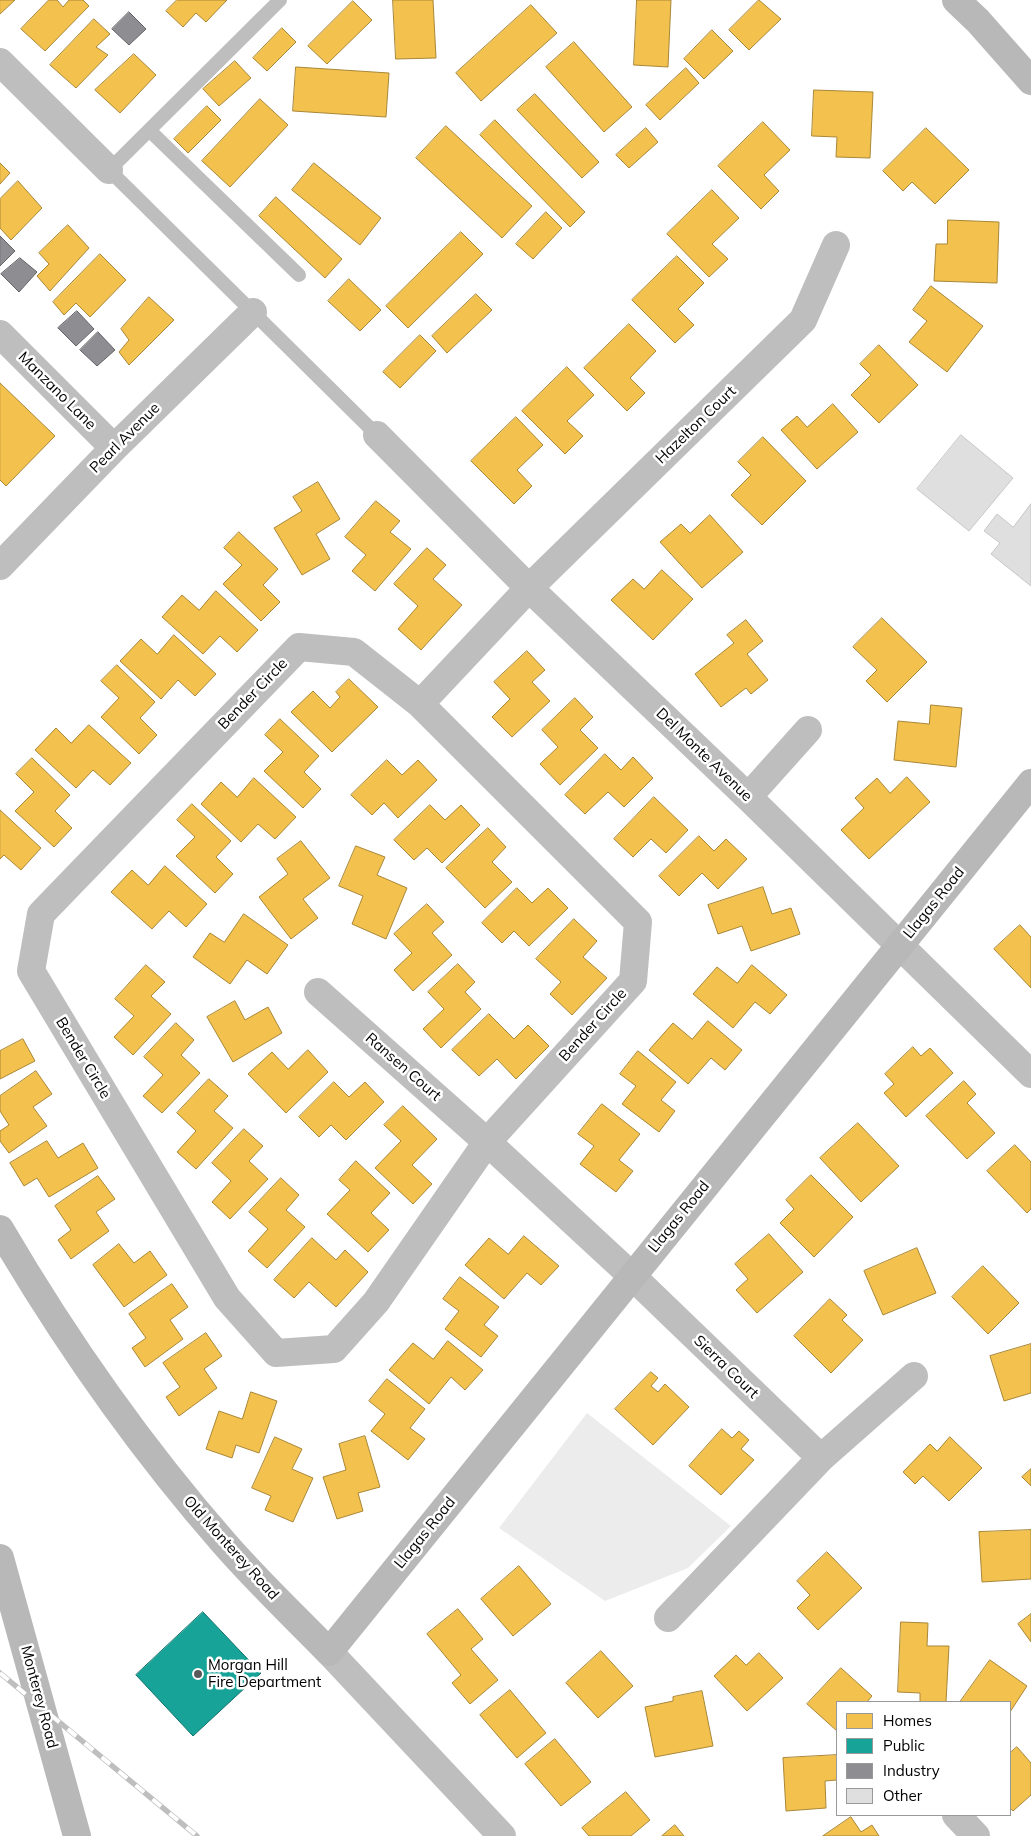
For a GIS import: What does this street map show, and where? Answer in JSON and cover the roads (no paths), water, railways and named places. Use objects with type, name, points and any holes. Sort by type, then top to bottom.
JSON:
[{"type":"street","points":[[956,0],[978,21],[1031,81]]},
{"type":"street","points":[[0,62],[109,170]]},
{"type":"street","name":"Hazelton Court","points":[[529,588],[803,320],[836,244]]},
{"type":"street","name":"Pearl Avenue","points":[[0,566],[114,448],[253,312]]},
{"type":"street","name":"Manzano Lane","points":[[4,345],[114,448]]},
{"type":"street","name":"Del Monte Avenue","points":[[377,435],[529,588],[748,797],[1031,1074]]},
{"type":"street","points":[[420,704],[529,588]]},
{"type":"street","name":"Bender Circle","points":[[299,647],[354,652],[420,704],[638,922],[633,980],[487,1142],[376,1302],[334,1350],[276,1353],[227,1298],[31,971],[41,914],[299,647]]},
{"type":"street","points":[[748,797],[808,730]]},
{"type":"street","name":"Llagas Road","points":[[329,1652],[1031,783]]},
{"type":"street","name":"Ransen Court","points":[[318,992],[487,1142]]},
{"type":"street","points":[[487,1142],[632,1276]]},
{"type":"street","name":"Old Monterey Road","points":[[0,1229],[60,1326],[110,1400],[167,1476],[225,1544],[502,1836]]},
{"type":"street","name":"Sierra Court","points":[[632,1276],[821,1458]]},
{"type":"street","points":[[668,1618],[821,1458],[914,1376]]},
{"type":"street","name":"Monterey Road","points":[[0,1558],[77,1836]]},
{"type":"street","points":[[957,1816],[976,1836]]},
{"type":"lane","points":[[280,0],[109,170],[377,435]]},
{"type":"lane","points":[[149,130],[299,275]]},
{"type":"railway","points":[[0,1673],[197,1836]]},
{"type":"place","name":"Morgan Hill Fire Department","points":[[198,1674]]}]
